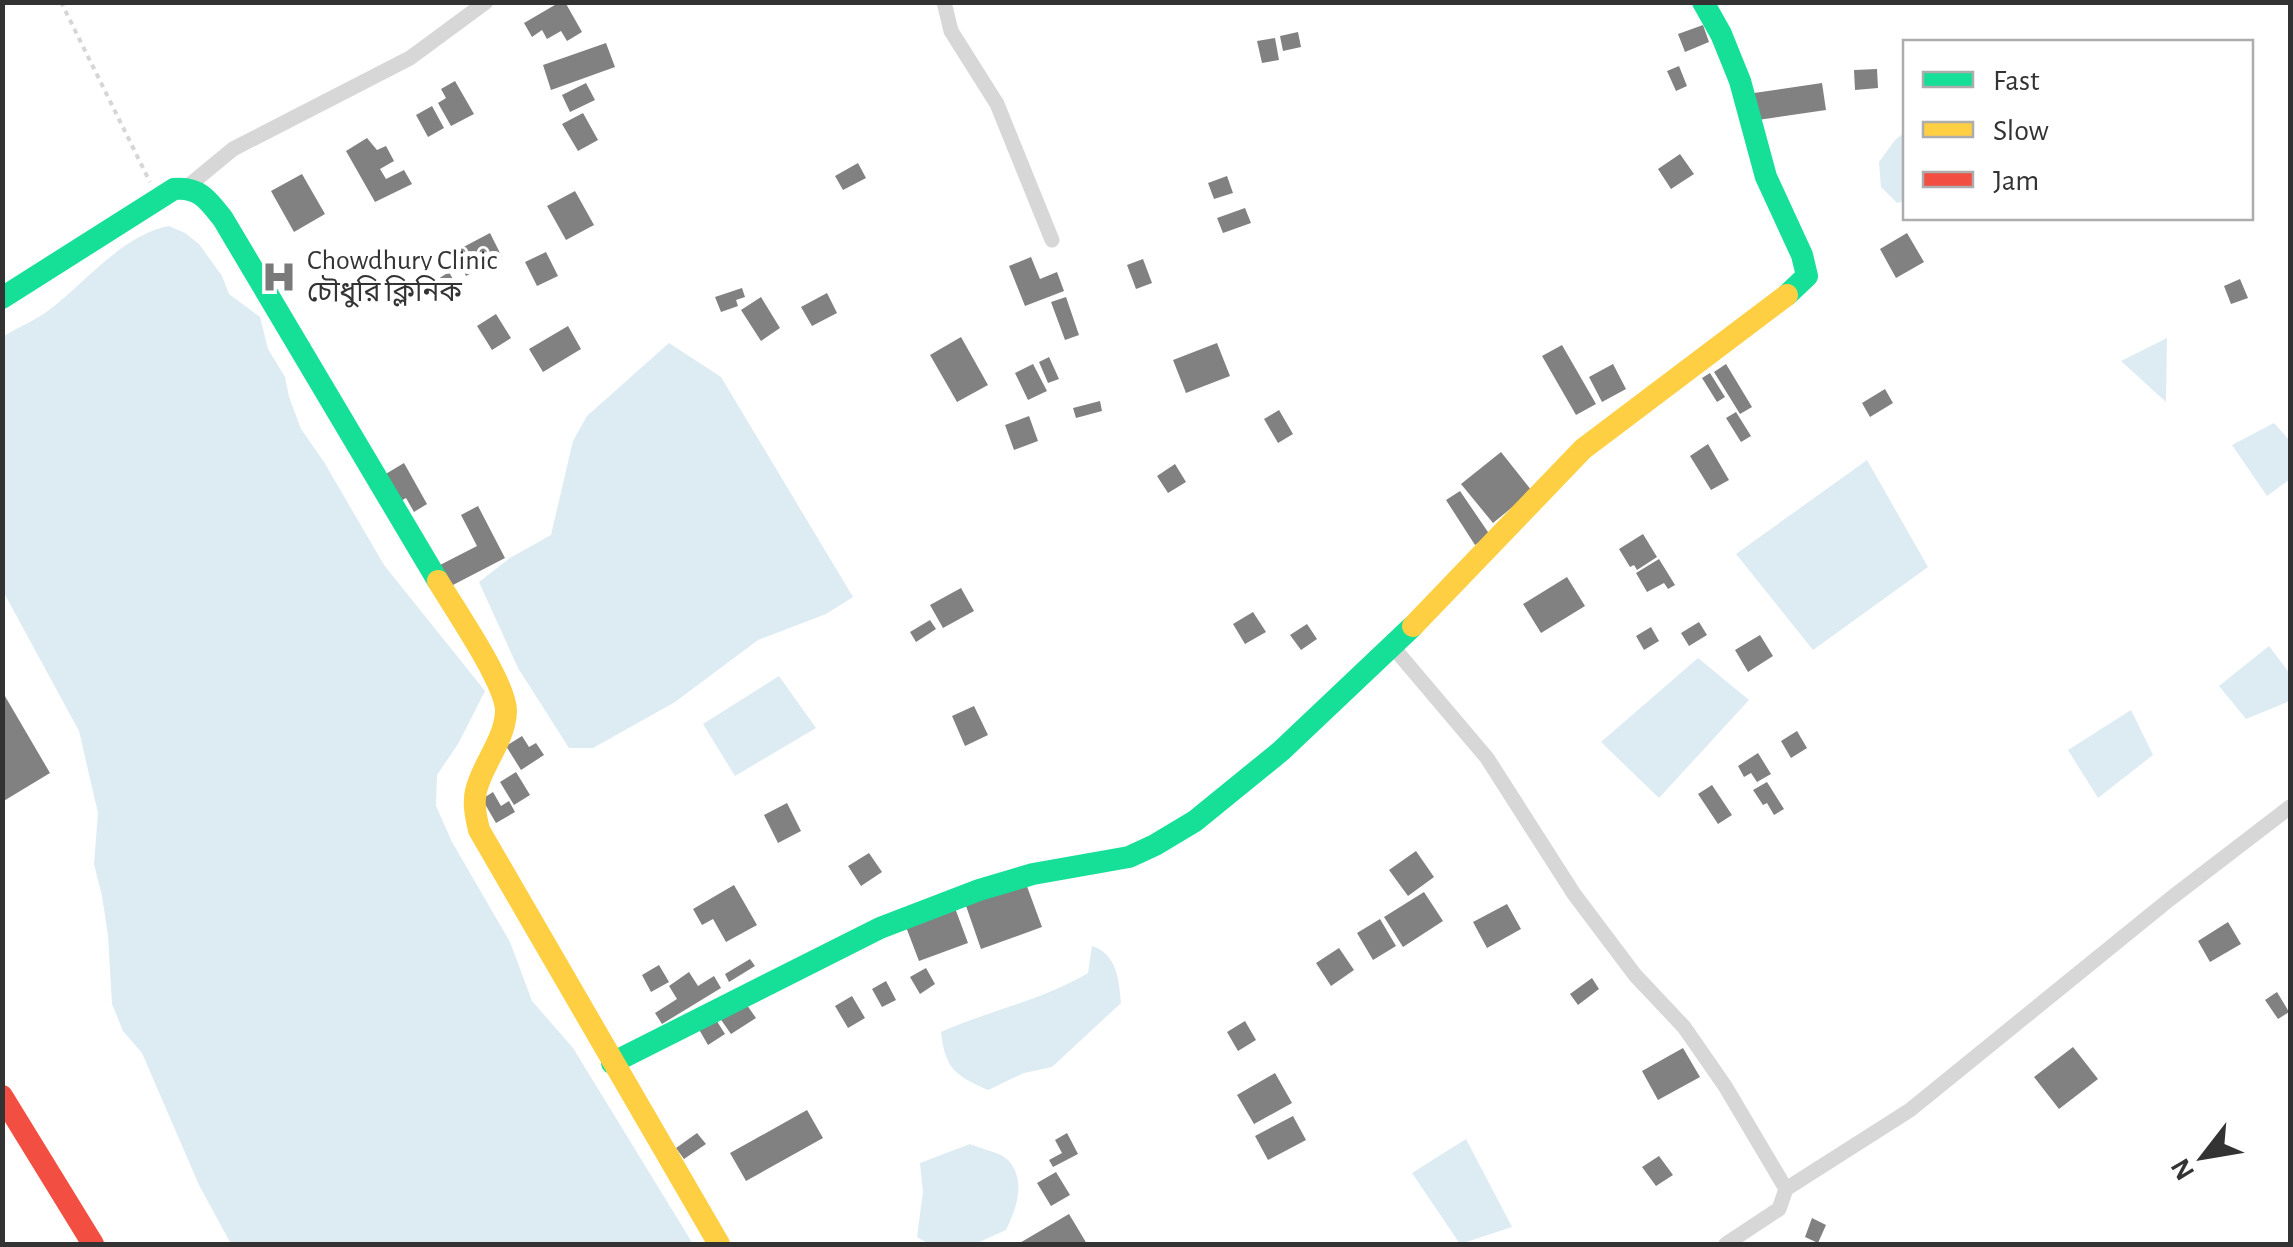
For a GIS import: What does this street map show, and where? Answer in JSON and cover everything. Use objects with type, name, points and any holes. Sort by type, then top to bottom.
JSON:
[{"type":"street","points":[[188,187],[233,149],[410,58],[486,2]]},
{"type":"street","points":[[944,2],[952,31],[997,104],[1052,240]]},
{"type":"street","points":[[612,1063],[880,928],[1033,874],[1129,857],[1195,821],[1281,751],[1393,647],[1584,449],[1776,305],[1807,276],[1802,256],[1766,177],[1740,81],[1703,2]]},
{"type":"street","points":[[2,298],[174,189],[198,190],[223,219],[494,673],[506,712],[475,794],[479,830],[719,1244]]},
{"type":"street","points":[[1393,647],[1486,758],[1574,894],[1635,975],[1684,1027],[1725,1086],[1786,1189]]},
{"type":"street","points":[[1726,1244],[1779,1209],[1786,1189],[1910,1110],[2290,807]]},
{"type":"street","points":[[2,1096],[93,1244]]},
{"type":"path","points":[[61,2],[159,200]]},
{"type":"shaded area","points":[[1903,134],[1903,202],[1897,203],[1881,187],[1879,162]]},
{"type":"shaded area","points":[[169,226],[199,244],[222,276],[229,294],[260,317],[268,349],[285,377],[301,429],[384,565],[485,691],[437,775],[436,806],[452,842],[510,942],[532,1001],[573,1048],[693,1244],[231,1244],[199,1185],[142,1053],[123,1031],[112,1004],[108,935],[94,864],[98,813],[79,731],[3,591],[3,337],[45,313],[119,250],[151,231]]},
{"type":"shaded area","points":[[2167,338],[2166,401],[2166,402],[2121,361]]},
{"type":"shaded area","points":[[669,343],[721,377],[853,597],[826,614],[758,640],[675,702],[593,748],[569,748],[518,668],[479,582],[510,558],[551,535],[573,441],[587,416]]},
{"type":"shaded area","points":[[2274,423],[2290,441],[2290,479],[2267,496],[2232,445]]},
{"type":"shaded area","points":[[1867,460],[1928,567],[1813,650],[1736,554]]},
{"type":"shaded area","points":[[2269,646],[2290,674],[2290,701],[2246,719],[2219,686]]},
{"type":"shaded area","points":[[1698,658],[1749,700],[1659,798],[1601,742]]},
{"type":"shaded area","points":[[779,676],[816,728],[735,776],[703,724]]},
{"type":"shaded area","points":[[2131,710],[2153,755],[2098,798],[2068,750]]},
{"type":"shaded area","points":[[1092,946],[1112,961],[1121,1003],[1052,1067],[1024,1073],[988,1090],[954,1070],[941,1032],[1052,991],[1088,973]]},
{"type":"shaded area","points":[[1466,1139],[1512,1227],[1460,1244],[1412,1173]]},
{"type":"shaded area","points":[[970,1144],[1000,1155],[1014,1168],[1018,1195],[1010,1222],[1006,1230],[975,1244],[929,1244],[917,1237],[923,1192],[920,1163]]},
{"type":"building","points":[[565,2],[582,32],[567,41],[561,31],[547,39],[542,30],[532,37],[524,23]]},
{"type":"building","points":[[1703,25],[1709,42],[1685,52],[1678,34]]},
{"type":"building","points":[[1298,32],[1301,47],[1283,51],[1280,36]]},
{"type":"building","points":[[1275,38],[1279,60],[1262,63],[1257,41]]},
{"type":"building","points":[[606,43],[615,67],[551,90],[543,65]]},
{"type":"building","points":[[1679,66],[1687,86],[1676,91],[1667,71]]},
{"type":"building","points":[[1877,69],[1878,88],[1855,90],[1854,70]]},
{"type":"building","points":[[455,81],[474,114],[451,126],[438,103],[446,98],[441,89]]},
{"type":"building","points":[[586,83],[595,100],[570,112],[562,95]]},
{"type":"building","points":[[1822,83],[1826,110],[1758,120],[1754,93]]},
{"type":"building","points":[[432,106],[444,128],[428,137],[416,115]]},
{"type":"building","points":[[583,113],[598,140],[578,151],[562,124]]},
{"type":"building","points":[[367,138],[377,150],[386,146],[394,161],[380,169],[386,179],[404,170],[412,184],[375,202],[346,151]]},
{"type":"building","points":[[1680,154],[1694,174],[1671,189],[1658,169]]},
{"type":"building","points":[[858,163],[866,178],[843,190],[835,176]]},
{"type":"building","points":[[302,174],[325,214],[294,232],[271,191]]},
{"type":"building","points":[[1227,176],[1233,193],[1214,199],[1208,183]]},
{"type":"building","points":[[575,191],[594,225],[566,240],[547,206]]},
{"type":"building","points":[[1245,208],[1251,223],[1223,233],[1217,218]]},
{"type":"building","points":[[490,233],[502,257],[466,276],[454,252]]},
{"type":"building","points":[[1907,233],[1924,262],[1896,278],[1880,249]]},
{"type":"building","points":[[546,252],[558,276],[537,286],[525,262]]},
{"type":"building","points":[[1031,257],[1040,279],[1057,272],[1064,291],[1025,306],[1009,266]]},
{"type":"building","points":[[1143,259],[1152,283],[1136,289],[1127,265]]},
{"type":"building","points":[[449,272],[454,281],[419,302],[414,294]]},
{"type":"building","points":[[2240,279],[2248,298],[2231,304],[2224,286]]},
{"type":"building","points":[[742,288],[745,297],[736,300],[738,306],[721,312],[715,297]]},
{"type":"building","points":[[827,293],[837,313],[812,326],[801,307]]},
{"type":"building","points":[[761,297],[780,328],[761,341],[741,310]]},
{"type":"building","points":[[1066,297],[1079,335],[1065,340],[1051,302]]},
{"type":"building","points":[[496,314],[511,338],[492,350],[477,326]]},
{"type":"building","points":[[568,326],[581,349],[543,372],[529,349]]},
{"type":"building","points":[[961,337],[988,385],[957,402],[930,355]]},
{"type":"building","points":[[1217,343],[1230,376],[1186,393],[1173,360]]},
{"type":"building","points":[[1562,345],[1596,404],[1576,415],[1542,356]]},
{"type":"building","points":[[1049,357],[1059,379],[1048,383],[1039,362]]},
{"type":"building","points":[[1033,364],[1047,391],[1028,400],[1015,373]]},
{"type":"building","points":[[1613,364],[1626,389],[1602,402],[1589,377]]},
{"type":"building","points":[[1726,364],[1752,407],[1740,414],[1714,372]]},
{"type":"building","points":[[1710,373],[1725,397],[1717,402],[1702,378]]},
{"type":"building","points":[[1885,389],[1893,403],[1870,417],[1862,403]]},
{"type":"building","points":[[1100,401],[1102,411],[1076,418],[1073,408]]},
{"type":"building","points":[[1279,410],[1293,434],[1278,443],[1264,419]]},
{"type":"building","points":[[1736,412],[1751,436],[1741,442],[1726,418]]},
{"type":"building","points":[[1029,416],[1038,441],[1014,450],[1005,425]]},
{"type":"building","points":[[1708,444],[1729,480],[1711,490],[1690,456]]},
{"type":"building","points":[[1501,452],[1532,491],[1493,523],[1461,484]]},
{"type":"building","points":[[404,463],[427,504],[414,512],[406,498],[399,502],[384,475]]},
{"type":"building","points":[[1175,464],[1186,482],[1168,493],[1157,476]]},
{"type":"building","points":[[1460,491],[1490,535],[1475,545],[1446,500]]},
{"type":"building","points":[[478,506],[505,558],[451,586],[440,565],[477,546],[461,515]]},
{"type":"building","points":[[1643,534],[1657,557],[1637,570],[1634,565],[1630,567],[1619,549]]},
{"type":"building","points":[[1659,559],[1675,585],[1668,589],[1664,583],[1647,592],[1636,573]]},
{"type":"building","points":[[1567,577],[1585,606],[1541,633],[1523,604]]},
{"type":"building","points":[[961,588],[974,611],[943,628],[930,605]]},
{"type":"building","points":[[1253,612],[1266,632],[1245,644],[1233,624]]},
{"type":"building","points":[[930,620],[936,629],[916,642],[910,632]]},
{"type":"building","points":[[1699,622],[1707,635],[1689,646],[1681,633]]},
{"type":"building","points":[[1307,624],[1317,639],[1301,650],[1290,635]]},
{"type":"building","points":[[1651,627],[1659,641],[1644,650],[1636,636]]},
{"type":"building","points":[[1760,635],[1773,656],[1748,672],[1735,650]]},
{"type":"building","points":[[2,691],[50,773],[2,802]]},
{"type":"building","points":[[974,706],[988,735],[965,746],[952,716]]},
{"type":"building","points":[[1797,731],[1807,748],[1791,758],[1781,741]]},
{"type":"building","points":[[522,736],[529,747],[536,743],[544,755],[521,770],[506,746]]},
{"type":"building","points":[[1758,753],[1771,774],[1757,782],[1751,773],[1744,777],[1738,766]]},
{"type":"building","points":[[516,772],[530,795],[514,805],[500,782]]},
{"type":"building","points":[[1767,782],[1784,809],[1774,815],[1753,790]]},
{"type":"building","points":[[1712,785],[1732,815],[1718,824],[1698,794]]},
{"type":"building","points":[[493,792],[501,806],[509,801],[515,812],[496,823],[482,799]]},
{"type":"building","points":[[787,803],[801,831],[778,843],[764,815]]},
{"type":"building","points":[[1416,851],[1434,877],[1408,896],[1389,870]]},
{"type":"building","points":[[869,853],[882,872],[861,886],[848,866]]},
{"type":"building","points":[[1025,881],[1042,927],[981,949],[965,903]]},
{"type":"building","points":[[734,885],[757,925],[726,942],[713,919],[702,925],[693,909]]},
{"type":"building","points":[[1424,892],[1443,921],[1403,947],[1384,917]]},
{"type":"building","points":[[1507,904],[1521,929],[1487,948],[1473,922]]},
{"type":"building","points":[[955,908],[968,943],[919,961],[906,927]]},
{"type":"building","points":[[1380,919],[1396,946],[1373,960],[1357,933]]},
{"type":"building","points":[[2228,922],[2241,944],[2210,962],[2198,941]]},
{"type":"building","points":[[1339,948],[1354,970],[1331,986],[1316,963]]},
{"type":"building","points":[[750,959],[755,966],[729,982],[725,974]]},
{"type":"building","points":[[659,965],[669,982],[651,992],[642,975]]},
{"type":"building","points":[[926,968],[935,984],[920,994],[910,977]]},
{"type":"building","points":[[689,972],[698,986],[714,976],[721,988],[662,1024],[655,1013],[677,999],[669,986]]},
{"type":"building","points":[[1592,978],[1599,989],[1578,1005],[1570,994]]},
{"type":"building","points":[[886,981],[896,1000],[882,1007],[872,989]]},
{"type":"building","points":[[2277,992],[2289,1012],[2278,1019],[2265,1000]]},
{"type":"building","points":[[852,996],[865,1018],[848,1028],[835,1006]]},
{"type":"building","points":[[742,998],[756,1018],[731,1034],[717,1014]]},
{"type":"building","points":[[713,1015],[725,1034],[708,1045],[697,1026]]},
{"type":"building","points":[[1245,1021],[1256,1040],[1238,1051],[1227,1032]]},
{"type":"building","points":[[2073,1047],[2098,1079],[2059,1109],[2034,1077]]},
{"type":"building","points":[[1683,1048],[1700,1077],[1658,1100],[1642,1071]]},
{"type":"building","points":[[1275,1073],[1292,1103],[1254,1124],[1237,1095]]},
{"type":"building","points":[[807,1110],[823,1138],[746,1181],[730,1153]]},
{"type":"building","points":[[1293,1116],[1306,1140],[1268,1160],[1255,1136]]},
{"type":"building","points":[[697,1133],[706,1144],[684,1159],[676,1148]]},
{"type":"building","points":[[1067,1133],[1078,1154],[1053,1167],[1049,1160],[1062,1153],[1055,1140]]},
{"type":"building","points":[[1659,1156],[1673,1175],[1656,1186],[1642,1167]]},
{"type":"building","points":[[1056,1172],[1070,1195],[1051,1206],[1037,1183]]},
{"type":"building","points":[[1069,1214],[1087,1244],[1018,1244]]},
{"type":"building","points":[[1812,1218],[1826,1225],[1818,1243],[1805,1237]]},
{"type":"traffic: fast","points":[[1703,2],[1740,81],[1766,177],[1802,255],[1807,276],[1787,295]]},
{"type":"traffic: fast","points":[[2,298],[174,189],[203,196],[223,219],[438,581]]},
{"type":"traffic: fast","points":[[612,1063],[880,928],[979,890],[1033,874],[1129,857],[1155,845],[1195,821],[1281,751],[1413,626]]},
{"type":"traffic: slow","points":[[1413,626],[1583,449],[1787,295]]},
{"type":"traffic: slow","points":[[438,581],[489,665],[504,698],[502,732],[476,791],[479,830],[719,1244]]},
{"type":"traffic: jam","points":[[2,1096],[93,1244]]},
{"type":"place","name":"Chowdhury Clinic চৌধুরি ক্লিনিক","points":[[279,277]]}]
